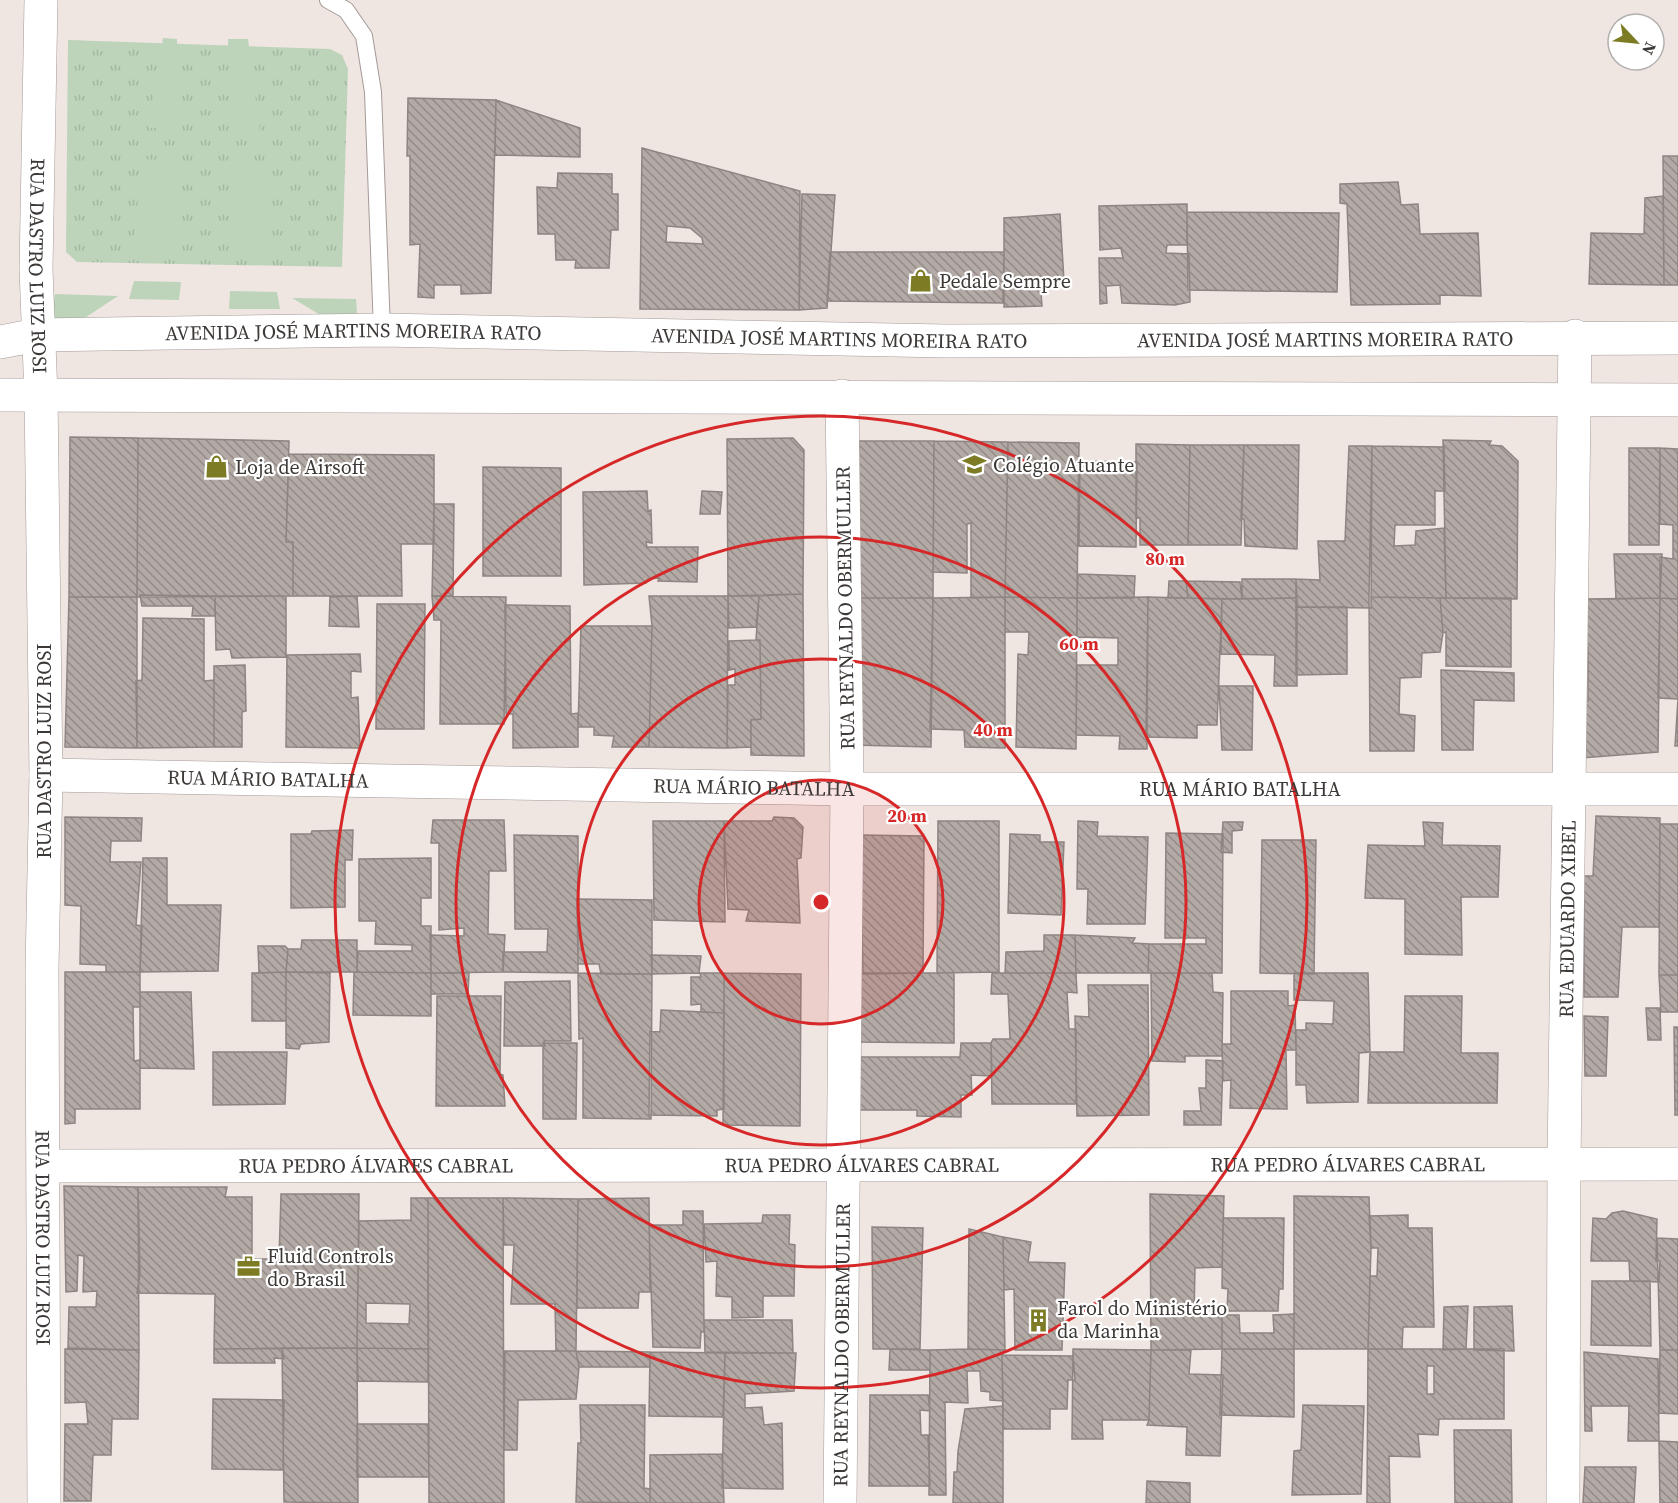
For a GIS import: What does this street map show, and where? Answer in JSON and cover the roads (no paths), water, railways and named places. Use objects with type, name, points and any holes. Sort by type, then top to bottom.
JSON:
[{"type":"street","name":"RUA DASTRO LUIZ ROSI","points":[[41,0],[37,335],[41,394],[46,775],[42,968],[44,1503]]},
{"type":"street","name":"AVENIDA JOSÉ MARTINS MOREIRA RATO","points":[[0,342],[37,335],[382,330],[946,341],[1575,336],[1678,338]]},
{"type":"street","name":"RUA EDUARDO XIBEL","points":[[1563,1503],[1564,1164],[1570,790],[1572,401],[1575,336]]},
{"type":"street","points":[[0,394],[1678,400]]},
{"type":"street","name":"RUA REYNALDO OBERMULLER","points":[[840,1503],[847,789],[842,396]]},
{"type":"street","name":"RUA MÁRIO BATALHA","points":[[46,775],[847,789],[1678,789]]},
{"type":"street","name":"RUA PEDRO ÁLVARES CABRAL","points":[[44,1166],[1678,1164]]},
{"type":"lane","points":[[328,0],[346,10],[364,36],[373,92],[382,330]]},
{"type":"place","name":"Pedale Sempre","points":[[921,281]]},
{"type":"place","name":"Colégio Atuante","points":[[975,465]]},
{"type":"place","name":"Loja de Airsoft","points":[[217,467]]},
{"type":"place","name":"Fluid Controls do Brasil","points":[[249,1267]]},
{"type":"place","name":"Farol do Ministério da Marinha","points":[[1039,1320]]}]
